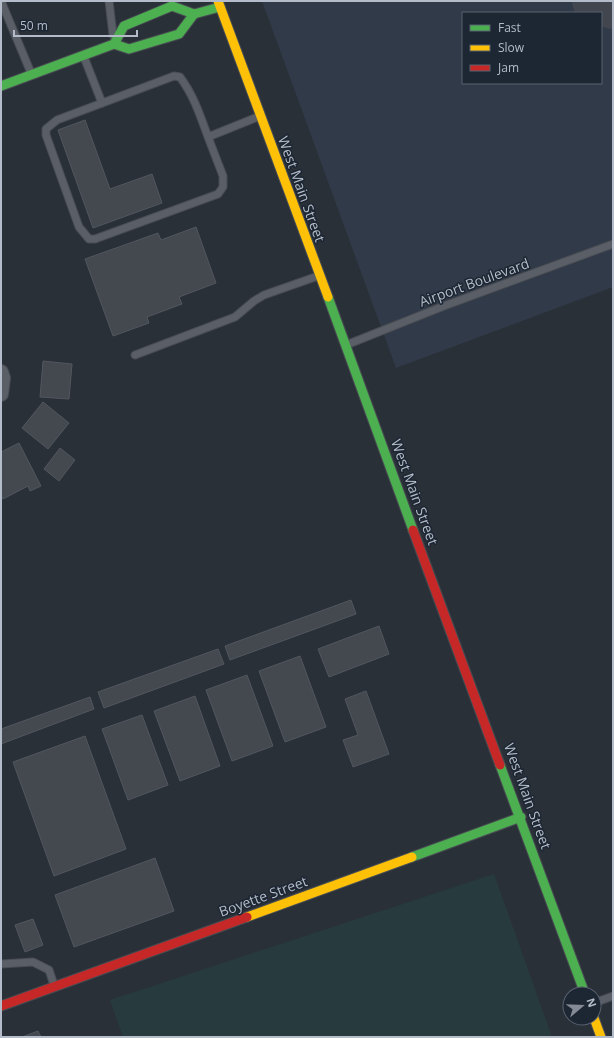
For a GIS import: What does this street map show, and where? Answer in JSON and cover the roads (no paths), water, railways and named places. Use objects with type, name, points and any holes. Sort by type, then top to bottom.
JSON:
[{"type":"main road","points":[[114,44],[129,49],[180,34],[194,14],[219,4]]},
{"type":"main road","name":"West Main Street","points":[[219,4],[582,986]]},
{"type":"main road","points":[[1,86],[114,44],[124,26],[172,6],[194,14]]},
{"type":"main road","name":"Boyette Street","points":[[1,1006],[520,817]]},
{"type":"main road","points":[[597,1026],[601,1037]]},
{"type":"street","points":[[1,372],[3,378],[1,394]]},
{"type":"lane","points":[[1,1],[32,75]]},
{"type":"lane","points":[[109,1],[114,44]]},
{"type":"lane","points":[[84,56],[102,104]]},
{"type":"lane","points":[[174,76],[180,77],[196,103],[208,137],[223,176],[224,187],[218,194],[95,239],[89,239],[79,227],[46,135],[46,129],[57,120],[174,76]]},
{"type":"lane","points":[[208,137],[260,116]]},
{"type":"lane","name":"Airport Boulevard","points":[[346,345],[444,306],[613,244]]},
{"type":"lane","points":[[135,355],[235,317],[254,301],[264,295],[320,276]]},
{"type":"lane","points":[[1,964],[33,962],[50,970],[55,986]]},
{"type":"lane","points":[[602,1000],[613,996]]}]
